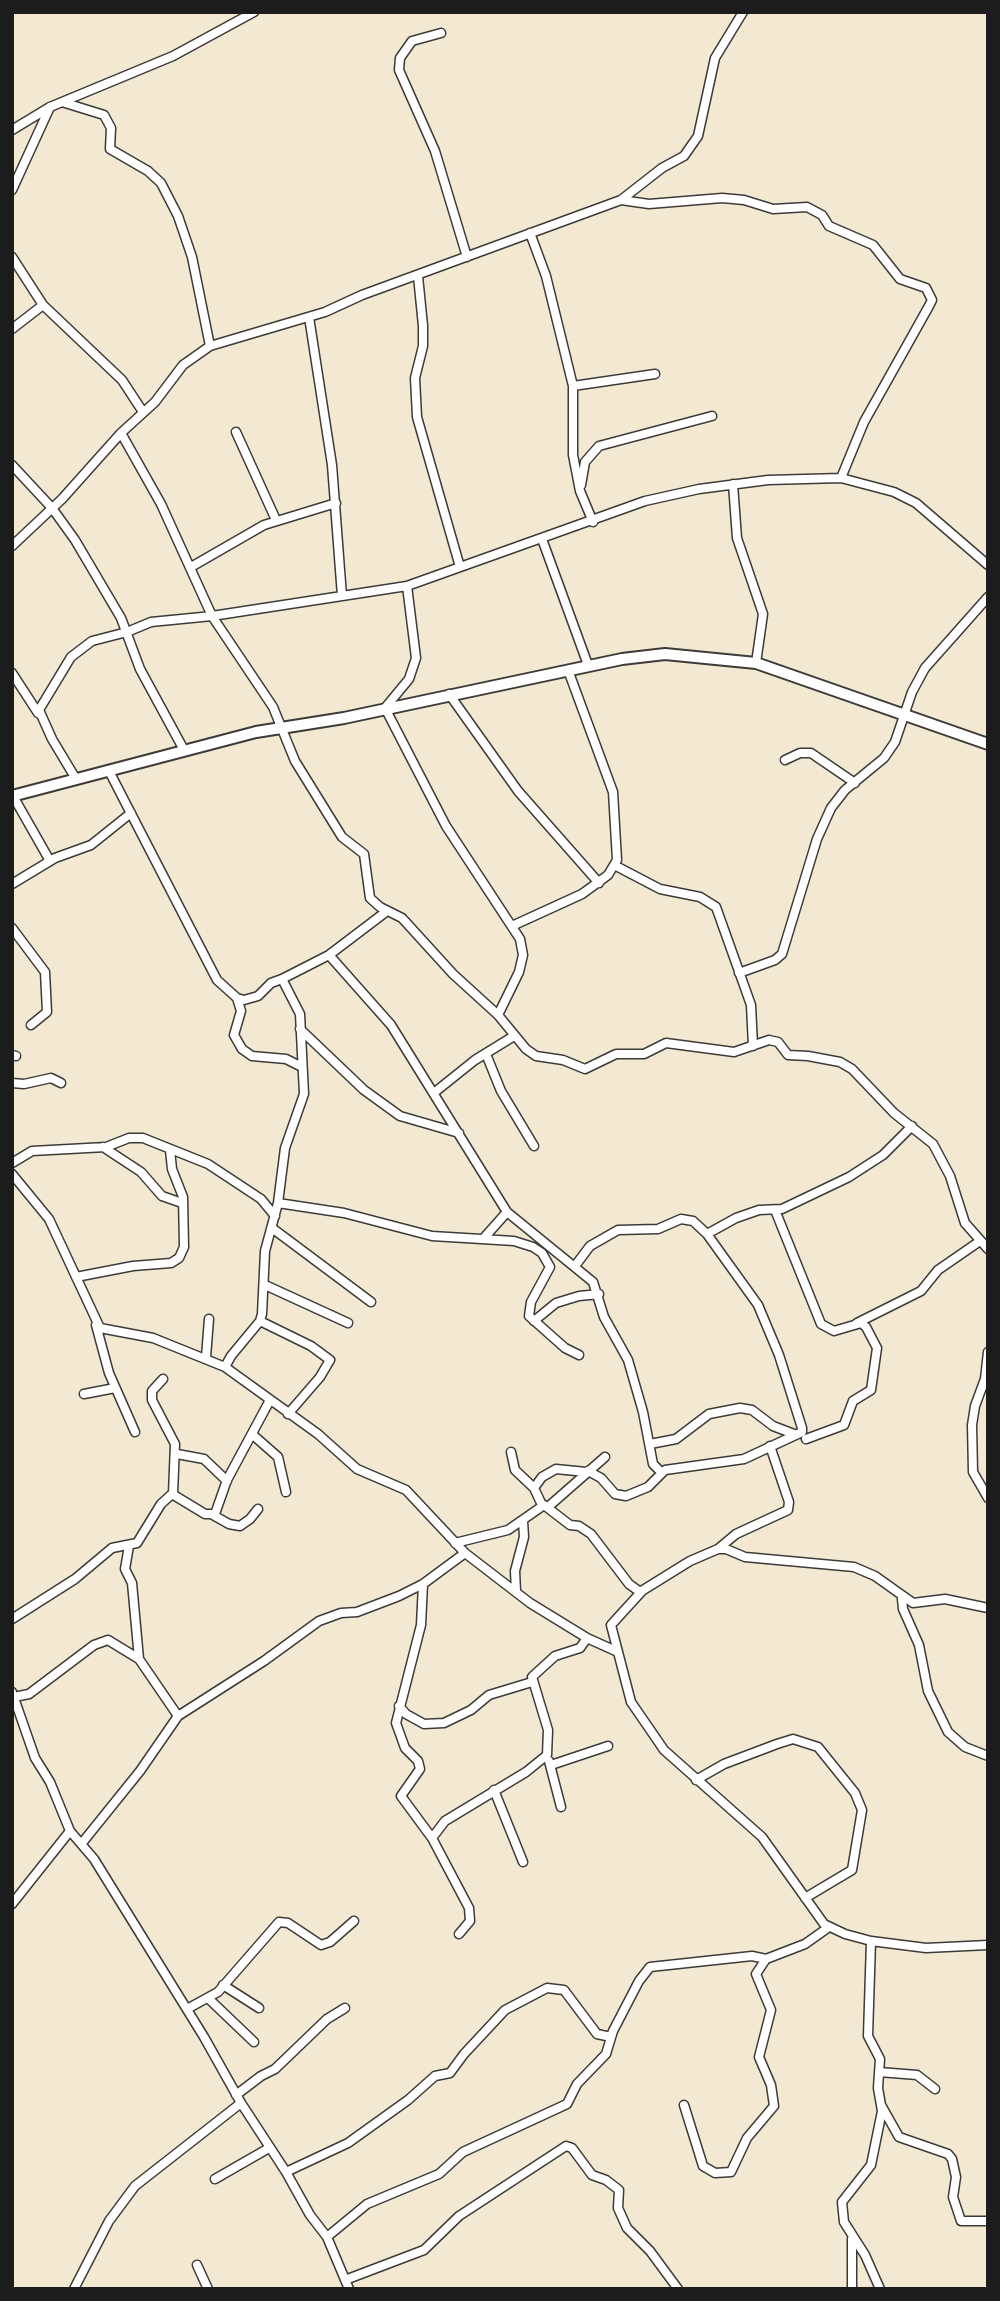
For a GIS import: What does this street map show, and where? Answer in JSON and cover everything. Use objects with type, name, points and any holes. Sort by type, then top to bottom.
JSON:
[{"type":"street","points":[[12,130],[50,107],[173,56],[254,12]]},
{"type":"street","points":[[12,547],[144,412],[183,365],[209,346],[309,317],[621,200],[694,146],[702,122],[710,71],[743,12]]},
{"type":"street","points":[[441,33],[412,41],[400,58],[399,70],[435,150],[467,257]]},
{"type":"street","points":[[62,102],[104,114],[111,128],[110,149],[148,171],[161,183],[178,216],[192,257],[209,346]]},
{"type":"street","points":[[12,190],[50,107]]},
{"type":"street","points":[[621,200],[649,204],[722,198],[744,200],[773,209],[807,207],[822,215],[828,226],[873,245],[900,279],[926,288],[932,300],[864,422],[841,478]]},
{"type":"street","points":[[530,233],[547,276],[554,317],[573,386],[573,455],[580,491],[593,522]]},
{"type":"street","points":[[12,257],[43,305],[122,380],[144,412]]},
{"type":"street","points":[[418,276],[423,327],[415,378],[417,417],[460,567]]},
{"type":"street","points":[[12,329],[43,305]]},
{"type":"street","points":[[309,317],[336,503],[342,596]]},
{"type":"street","points":[[573,386],[655,374]]},
{"type":"street","points":[[580,491],[584,461],[600,446],[712,416]]},
{"type":"street","points":[[236,432],[276,520]]},
{"type":"street","points":[[121,433],[155,493],[212,616],[265,692],[295,761],[346,842],[364,854],[370,898],[402,918],[453,974],[498,1015],[514,1036],[536,1056],[563,1060],[584,1069],[616,1054],[643,1054],[666,1043],[725,1052],[774,1040],[788,1055],[839,1062],[852,1069],[894,1113],[912,1126],[941,1156],[964,1223],[988,1249]]},
{"type":"street","points":[[12,465],[52,508],[75,540],[127,632],[147,685],[184,750]]},
{"type":"street","points":[[40,715],[42,701],[75,652],[92,641],[127,632],[151,622],[212,616],[407,586],[593,522],[645,501],[733,484],[841,478],[894,492],[916,503],[988,565]]},
{"type":"street","points":[[733,484],[737,538],[763,614],[756,663]]},
{"type":"street","points":[[191,567],[276,520],[336,503]]},
{"type":"street","points":[[542,539],[588,665]]},
{"type":"street","points":[[385,708],[409,679],[416,657],[407,586]]},
{"type":"street","points":[[739,972],[775,960],[782,954],[822,825],[838,797],[884,758],[895,742],[916,681],[988,597]]},
{"type":"street","points":[[50,861],[13,796],[184,750],[282,728],[588,665],[665,653],[756,663],[987,745]]},
{"type":"street","points":[[512,926],[564,905],[599,883],[616,866],[618,838],[613,792],[568,670]]},
{"type":"street","points":[[12,673],[40,715],[76,779]]},
{"type":"street","points":[[449,694],[518,791],[599,883]]},
{"type":"street","points":[[385,708],[446,826],[520,939],[523,955],[519,972],[498,1015]]},
{"type":"street","points":[[785,760],[800,753],[811,753],[855,783]]},
{"type":"street","points":[[109,771],[205,960],[217,980],[237,998],[244,1000],[258,996],[271,983],[329,956],[387,911]]},
{"type":"street","points":[[12,884],[50,861],[91,845],[131,813]]},
{"type":"street","points":[[616,866],[660,889],[709,901],[721,914],[727,945],[754,1016],[753,1046]]},
{"type":"street","points":[[12,928],[45,972],[47,1012],[31,1025]]},
{"type":"street","points":[[329,956],[381,1011],[435,1092],[507,1212],[593,1282],[604,1317],[628,1360],[653,1464],[660,1471]]},
{"type":"street","points":[[225,1367],[260,1321],[265,1285],[263,1264],[278,1203],[285,1148],[304,1094],[298,1008],[282,979]]},
{"type":"street","points":[[237,998],[241,1011],[234,1035],[242,1049],[252,1056],[286,1059],[302,1067]]},
{"type":"street","points":[[300,1028],[364,1090],[400,1116],[459,1133]]},
{"type":"street","points":[[435,1092],[514,1036]]},
{"type":"street","points":[[486,1054],[501,1091],[534,1146]]},
{"type":"street","points":[[12,1083],[24,1084],[51,1078],[61,1083]]},
{"type":"street","points":[[708,1234],[736,1218],[759,1210],[775,1210],[871,1165],[912,1126]]},
{"type":"street","points":[[12,1163],[32,1151],[103,1147],[136,1137],[208,1164],[261,1199],[275,1216]]},
{"type":"street","points":[[103,1147],[141,1172],[162,1196],[181,1203]]},
{"type":"street","points":[[76,1277],[133,1266],[162,1265],[179,1258],[184,1247],[181,1203],[183,1197],[172,1169],[170,1150]]},
{"type":"street","points":[[12,1174],[49,1219],[96,1325],[115,1388],[135,1432]]},
{"type":"street","points":[[278,1203],[344,1213],[432,1236],[524,1243],[547,1259],[550,1267],[528,1309],[529,1316],[565,1348],[579,1355]]},
{"type":"street","points":[[775,1210],[821,1324],[834,1331],[855,1324],[921,1291],[938,1270],[980,1241]]},
{"type":"street","points":[[483,1239],[507,1212]]},
{"type":"street","points":[[534,1488],[542,1477],[556,1469],[587,1471],[601,1478],[615,1493],[626,1496],[648,1487],[660,1471],[744,1459],[802,1432],[802,1423],[769,1326],[758,1304],[708,1234],[687,1219],[658,1229],[618,1230],[590,1246],[575,1266]]},
{"type":"street","points":[[272,1228],[371,1301]]},
{"type":"street","points":[[265,1285],[348,1323]]},
{"type":"street","points":[[534,1321],[556,1303],[598,1294]]},
{"type":"street","points":[[206,1357],[209,1319]]},
{"type":"street","points":[[260,1321],[311,1346],[330,1360],[320,1377],[288,1414]]},
{"type":"street","points":[[806,1439],[844,1425],[850,1404],[873,1387],[877,1348],[866,1327],[855,1324]]},
{"type":"street","points":[[96,1325],[109,1332],[137,1334],[206,1357],[225,1367],[318,1434],[357,1469],[406,1490],[465,1553],[516,1591],[587,1639],[618,1652]]},
{"type":"street","points":[[988,1352],[985,1379],[975,1406],[972,1424],[973,1472],[988,1498]]},
{"type":"street","points":[[163,1379],[152,1391],[152,1400],[175,1444],[177,1454],[172,1475],[173,1494]]},
{"type":"street","points":[[83,1394],[115,1388]]},
{"type":"street","points":[[213,1515],[227,1481],[270,1401]]},
{"type":"street","points":[[650,1444],[676,1439],[709,1414],[740,1408],[752,1410],[773,1426],[796,1435]]},
{"type":"street","points":[[253,1434],[278,1457],[286,1492]]},
{"type":"street","points":[[770,1446],[789,1502],[788,1510],[736,1534],[718,1549],[671,1571],[642,1591],[611,1625],[636,1712],[671,1758],[736,1811],[761,1838],[829,1927],[871,1941],[926,1948],[988,1945]]},
{"type":"street","points":[[511,1452],[515,1470],[534,1488],[545,1506],[569,1525],[586,1529],[629,1584],[642,1591]]},
{"type":"street","points":[[177,1454],[204,1459],[227,1481]]},
{"type":"street","points":[[455,1543],[508,1530],[545,1506],[605,1457]]},
{"type":"street","points":[[173,1494],[205,1514],[213,1515],[229,1524],[240,1525],[250,1519],[258,1509]]},
{"type":"street","points":[[12,1619],[75,1579],[111,1548],[137,1543],[161,1504],[173,1494]]},
{"type":"street","points":[[516,1591],[516,1559],[524,1537],[523,1521]]},
{"type":"street","points":[[129,1546],[125,1569],[132,1583],[139,1659]]},
{"type":"street","points":[[718,1549],[745,1557],[854,1567],[875,1576],[902,1598],[913,1603],[945,1600],[988,1608]]},
{"type":"street","points":[[82,1843],[140,1770],[178,1716],[264,1661],[319,1621],[372,1608],[423,1584],[465,1553]]},
{"type":"street","points":[[423,1584],[421,1625],[396,1723],[398,1733],[420,1769],[401,1796],[432,1838],[469,1908],[470,1921],[459,1934]]},
{"type":"street","points":[[902,1598],[903,1609],[919,1645],[928,1691],[947,1732],[965,1747],[988,1756]]},
{"type":"street","points":[[561,1807],[547,1755],[548,1730],[532,1682],[534,1673],[546,1662],[555,1656],[580,1648],[587,1639]]},
{"type":"street","points":[[178,1716],[139,1659],[108,1640],[29,1694],[13,1694],[35,1758],[50,1782],[70,1831],[82,1843],[187,2009],[238,2099],[286,2172],[310,2215],[327,2237],[349,2289]]},
{"type":"street","points":[[399,1706],[406,1714],[424,1724],[444,1723],[471,1710],[489,1695],[532,1682]]},
{"type":"street","points":[[696,1780],[724,1764],[793,1739],[818,1747],[855,1793],[862,1810],[852,1870],[805,1898]]},
{"type":"street","points":[[551,1765],[608,1746]]},
{"type":"street","points":[[432,1838],[445,1821],[526,1772],[547,1755]]},
{"type":"street","points":[[494,1790],[523,1862]]},
{"type":"street","points":[[12,1904],[70,1831]]},
{"type":"street","points":[[187,2009],[209,1999],[279,1922],[288,1923],[321,1945],[330,1942],[355,1921]]},
{"type":"street","points":[[327,2237],[367,2204],[439,2174],[455,2157],[500,2133],[560,2109],[571,2099],[577,2084],[602,2060],[639,1981],[650,1967],[752,1956],[766,1959],[805,1944],[829,1927]]},
{"type":"street","points":[[871,1941],[868,2036],[878,2051],[881,2105],[877,2148],[871,2165],[842,2202],[844,2222],[865,2255],[880,2289]]},
{"type":"street","points":[[684,2105],[703,2166],[715,2173],[731,2172],[747,2138],[774,2106],[771,2085],[759,2057],[772,2016],[757,1978],[766,1959]]},
{"type":"street","points":[[223,1985],[259,2008]]},
{"type":"street","points":[[286,2172],[348,2143],[408,2100],[435,2076],[450,2073],[505,2010],[547,1988],[564,1990],[597,2034],[611,2037]]},
{"type":"street","points":[[209,1999],[254,2042]]},
{"type":"street","points":[[74,2289],[109,2221],[135,2186],[238,2099],[261,2076],[275,2069],[327,2019],[345,2008]]},
{"type":"street","points":[[879,2072],[917,2075],[935,2090]]},
{"type":"street","points":[[881,2105],[899,2137],[948,2154],[952,2159],[956,2177],[953,2197],[961,2221],[988,2221]]},
{"type":"street","points":[[345,2280],[424,2250],[459,2216],[566,2146],[572,2148],[592,2175],[607,2180],[619,2190],[618,2208],[627,2228],[650,2251],[678,2289]]},
{"type":"street","points":[[215,2179],[269,2148]]},
{"type":"street","points":[[852,2237],[852,2289]]},
{"type":"street","points":[[197,2265],[208,2289]]}]
